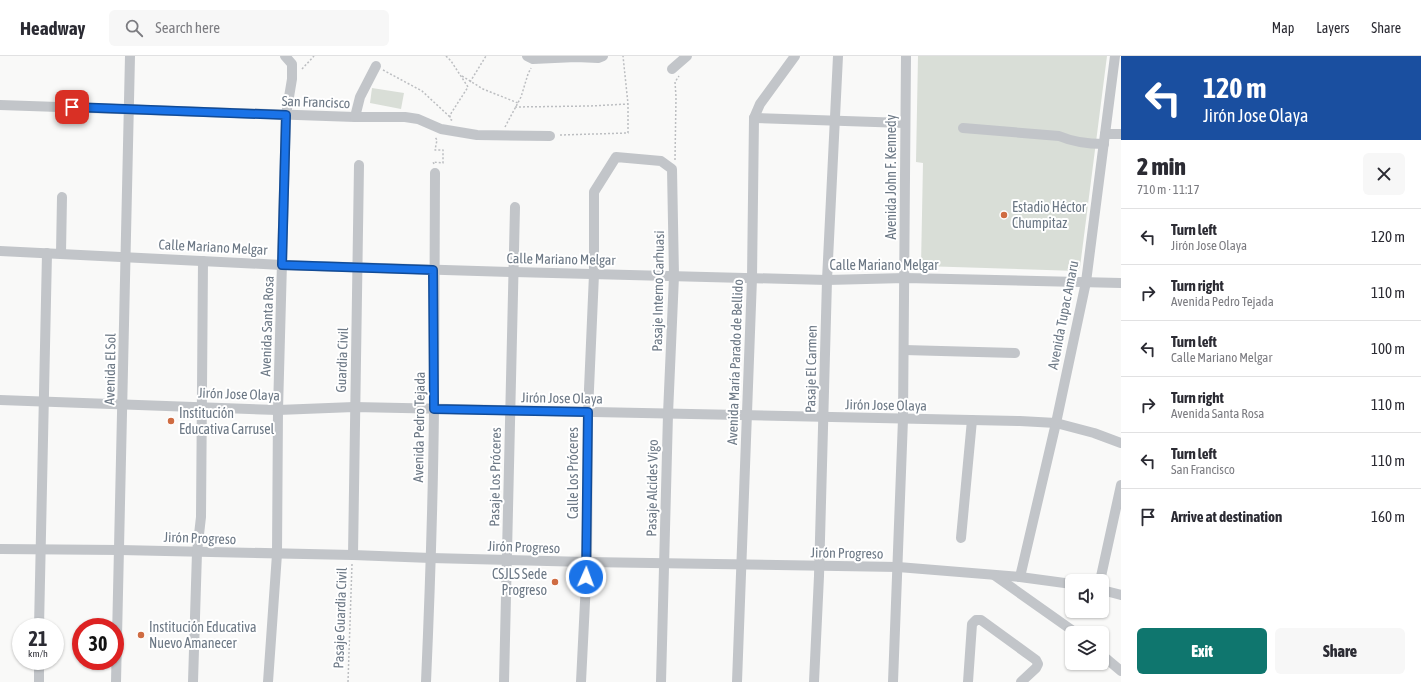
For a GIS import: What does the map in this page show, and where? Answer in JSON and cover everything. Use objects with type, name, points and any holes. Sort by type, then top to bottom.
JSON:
[{"type":"street","name":"Avenida El Sol","points":[[116,682],[130,56]]},
{"type":"street","name":"Avenida Santa Rosa","points":[[268,682],[277,554],[278,410],[286,115],[292,79],[292,64],[286,56]]},
{"type":"street","points":[[532,58],[598,58],[603,56]]},
{"type":"street","points":[[672,69],[687,56]]},
{"type":"street","name":"Avenida María Parado de Bellido","points":[[737,682],[752,278],[754,118],[760,104],[795,56]]},
{"type":"street","name":"Pasaje El Carmen","points":[[814,682],[824,418],[827,280],[838,56]]},
{"type":"street","name":"Avenida John F. Kennedy","points":[[893,682],[903,418],[906,56]]},
{"type":"street","name":"Avenida Tupac Amaru","points":[[1020,577],[1056,423],[1086,282],[1115,56]]},
{"type":"street","points":[[355,117],[360,97],[376,66]]},
{"type":"street","name":"San Francisco","points":[[0,105],[286,115],[405,117],[418,119],[441,129],[477,135],[550,136]]},
{"type":"street","points":[[754,118],[905,123]]},
{"type":"street","points":[[963,128],[1059,136],[1068,140],[1096,144],[1104,139],[1121,134]]},
{"type":"street","name":"Calle Los Próceres","points":[[581,682],[587,562],[588,412],[594,274],[594,192],[616,157],[661,161],[672,169]]},
{"type":"street","name":"Guardia Civil","points":[[353,555],[354,407],[359,165]]},
{"type":"street","name":"Avenida Pedro Tejada","points":[[426,682],[431,558],[434,409],[434,169]]},
{"type":"street","name":"Pasaje Interno Carhuasi","points":[[668,414],[674,276],[672,169]]},
{"type":"street","points":[[61,253],[62,197]]},
{"type":"street","name":"Pasaje Los Próceres","points":[[504,682],[515,207]]},
{"type":"street","name":"Calle Mariano Melgar","points":[[0,251],[126,256],[282,265],[433,270],[827,280],[905,278],[1121,283]]},
{"type":"street","points":[[39,618],[47,253]]},
{"type":"street","points":[[193,682],[197,552],[201,517],[203,261]]},
{"type":"street","points":[[904,350],[1015,353]]},
{"type":"street","name":"Jirón Jose Olaya","points":[[0,400],[278,410],[354,407],[824,418],[903,418],[1056,423],[1094,432],[1121,443]]},
{"type":"street","name":"Pasaje Alcides Vigo","points":[[665,564],[668,414]]},
{"type":"street","points":[[961,538],[972,420]]},
{"type":"street","points":[[1102,574],[1121,485]]},
{"type":"street","name":"Jirón Progreso","points":[[0,549],[353,555],[665,564],[898,567],[1020,577],[1065,583]]},
{"type":"street","points":[[661,682],[665,564]]},
{"type":"street","points":[[994,575],[1066,626]]},
{"type":"street","points":[[1109,592],[1121,595]]},
{"type":"street","points":[[968,682],[972,624],[976,620],[981,620],[1036,660],[1038,664],[1036,668],[1021,682]]},
{"type":"street","points":[[1109,661],[1121,671]]},
{"type":"street","points":[[39,670],[39,682]]},
{"type":"path","points":[[292,79],[314,56]]},
{"type":"path","points":[[446,56],[461,75],[468,87],[452,113]]},
{"type":"path","points":[[470,82],[486,56]]},
{"type":"path","points":[[550,136],[628,133],[628,104],[623,56]]},
{"type":"path","points":[[500,135],[522,97],[532,58]]},
{"type":"path","points":[[376,66],[422,90],[450,117]]},
{"type":"path","points":[[672,69],[674,73],[680,77],[674,82],[676,97],[675,160],[673,162],[672,169]]},
{"type":"path","points":[[461,75],[483,89],[518,103]]},
{"type":"path","points":[[516,107],[628,104]]},
{"type":"path","points":[[434,169],[434,162],[443,163],[443,150],[435,150],[437,140],[433,134],[433,132],[440,133],[441,129]]},
{"type":"path","name":"Pasaje Guardia Civil","points":[[348,682],[353,555]]},
{"type":"shaded area","name":"Estadio Héctor Chumpitaz","points":[[918,56],[1107,56],[1080,267],[1077,271],[921,266],[923,163],[916,162]]},
{"type":"shaded area","points":[[372,88],[404,93],[401,109],[370,103]]},
{"type":"place","name":"Estadio Héctor Chumpitaz","points":[[1004,215]]},
{"type":"place","name":"Institución Educativa Carrusel","points":[[171,421]]},
{"type":"place","name":"CSJLS Sede Progreso","points":[[555,582]]},
{"type":"place","name":"Institución Educativa Nuevo Amanecer","points":[[141,635]]},
{"type":"route","points":[[72,107],[286,115],[282,265],[433,270],[434,409],[588,412],[586,577]]}]
